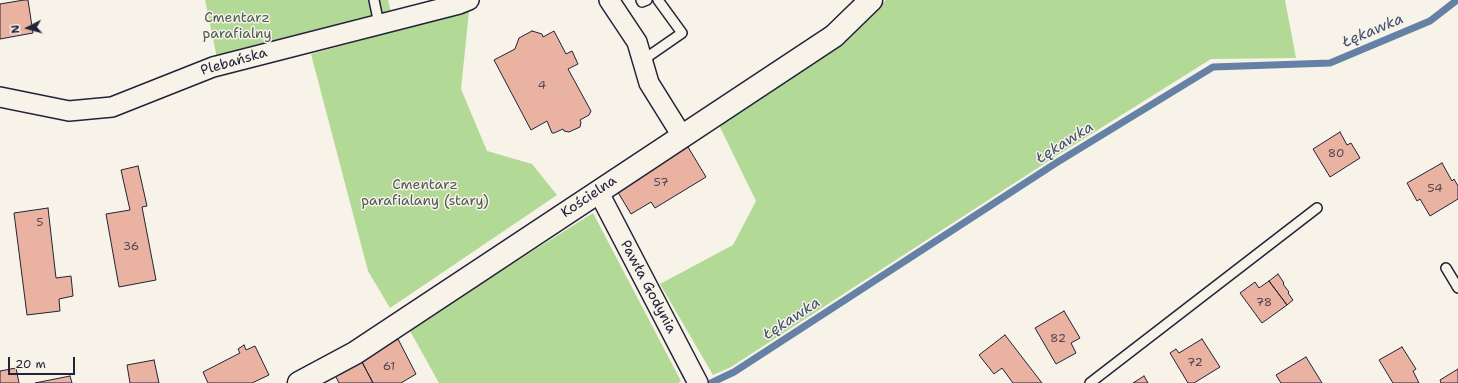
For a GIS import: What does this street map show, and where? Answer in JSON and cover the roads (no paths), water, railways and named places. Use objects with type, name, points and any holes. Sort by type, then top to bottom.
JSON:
[{"type":"street","name":"Plebańska","points":[[0,97],[69,111],[112,107],[213,66],[459,4],[469,0]]},
{"type":"street","points":[[609,0],[637,42],[649,83],[682,136]]},
{"type":"street","name":"Kościelna","points":[[299,383],[355,352],[834,36],[871,0]]},
{"type":"street","name":"Pawła Godynia","points":[[598,191],[694,376]]},
{"type":"lane","points":[[374,0],[379,24]]},
{"type":"lane","points":[[640,0],[642,2],[647,0]]},
{"type":"lane","points":[[642,60],[682,33],[658,0]]},
{"type":"lane","points":[[1090,383],[1317,208]]},
{"type":"lane","points":[[1446,268],[1458,288]]},
{"type":"waterway","name":"Łękawka","points":[[711,383],[734,372],[1056,163],[1213,67],[1330,63],[1430,21],[1457,0]]},
{"type":"park label","name":"Cmentarz parafialny","points":[[237,26]]},
{"type":"park label","name":"Cmentarz parafialany (stary)","points":[[425,194]]}]
